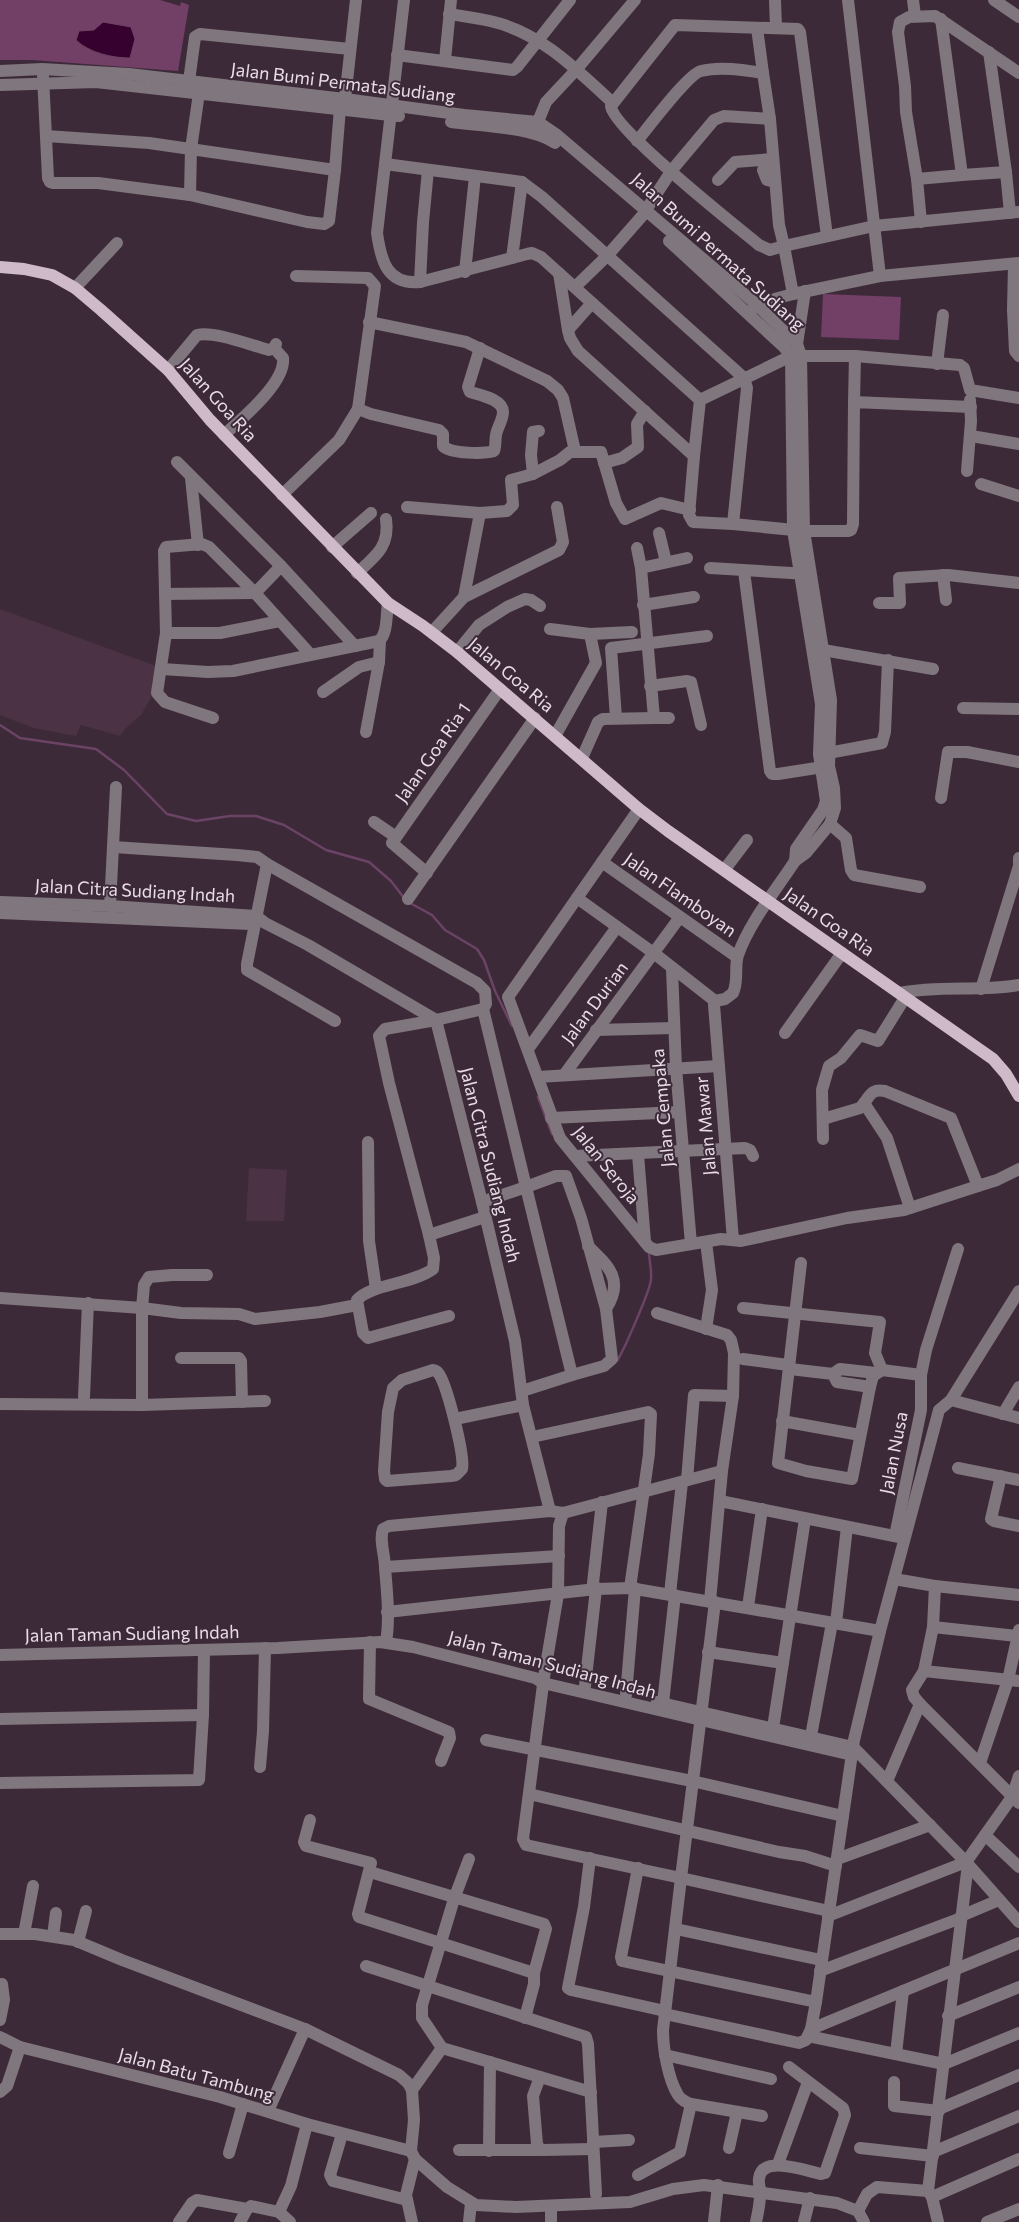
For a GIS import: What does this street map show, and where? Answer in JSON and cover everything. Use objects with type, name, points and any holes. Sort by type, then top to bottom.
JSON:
[{"type":"main road","name":"Jalan Goa Ria","points":[[0,267],[45,273],[75,288],[168,370],[224,434],[388,603],[432,632],[457,652],[668,831],[993,1059],[1006,1074],[1019,1096]]},
{"type":"street","points":[[42,69],[48,178],[51,182],[98,183],[190,195],[307,222],[324,224],[329,221],[356,0]]},
{"type":"street","points":[[404,0],[377,233],[378,246],[390,275],[403,282],[420,282],[465,272],[532,253],[541,257],[700,400]]},
{"type":"street","points":[[444,60],[451,0]]},
{"type":"street","points":[[536,128],[546,102],[576,70],[635,0]]},
{"type":"street","points":[[775,0],[776,27]]},
{"type":"street","points":[[848,0],[880,276]]},
{"type":"street","points":[[913,0],[915,16]]},
{"type":"street","points":[[994,0],[1019,17]]},
{"type":"street","points":[[397,56],[444,60],[510,70],[517,67],[539,41],[564,2]]},
{"type":"street","points":[[449,14],[492,21],[539,41],[576,70],[613,103]]},
{"type":"street","points":[[921,222],[917,179],[906,112],[906,86],[898,32],[899,24],[903,18],[930,15],[941,20],[1019,72]]},
{"type":"street","points":[[941,20],[962,175]]},
{"type":"street","points":[[827,236],[800,32],[796,28],[675,24],[613,103],[611,110],[637,141],[759,245],[770,250],[874,226],[1015,212],[1006,172],[989,52]]},
{"type":"street","points":[[757,28],[770,120],[779,225],[799,292],[796,352]]},
{"type":"street","points":[[189,81],[195,38],[200,34],[350,48]]},
{"type":"street","name":"Jalan Bumi Permata Sudiang","points":[[0,72],[42,69],[128,74],[189,81],[342,104],[536,128],[557,135],[753,309],[796,352],[799,530],[822,704],[825,736],[826,800],[823,810],[796,849],[795,861]]},
{"type":"street","points":[[637,141],[675,95],[699,72],[710,69],[763,73]]},
{"type":"street","name":"Jalan Bumi Permata Sudiang","points":[[0,85],[96,82],[199,93],[342,104]]},
{"type":"street","points":[[190,195],[191,149],[199,93]]},
{"type":"street","points":[[575,287],[607,256],[644,212],[672,170],[718,117],[770,120]]},
{"type":"street","points":[[46,136],[130,141],[335,170]]},
{"type":"street","points":[[718,180],[735,162],[773,160]]},
{"type":"street","points":[[385,164],[522,182],[542,197],[744,378],[746,388],[733,524]]},
{"type":"street","points":[[420,282],[428,170]]},
{"type":"street","points":[[917,179],[1006,172]]},
{"type":"street","points":[[465,272],[475,176]]},
{"type":"street","points":[[512,258],[522,182]]},
{"type":"street","points":[[75,288],[117,243]]},
{"type":"street","points":[[753,309],[799,292],[880,276],[1016,263],[1015,351],[1019,356]]},
{"type":"street","points":[[559,273],[568,330],[570,338],[578,351],[694,456]]},
{"type":"street","points":[[282,495],[339,440],[358,409],[375,286],[368,278],[296,276]]},
{"type":"street","points":[[568,330],[592,303]]},
{"type":"street","points":[[937,364],[943,315]]},
{"type":"street","points":[[369,322],[427,333],[480,348],[547,381],[558,390],[564,402],[575,452]]},
{"type":"street","points":[[168,370],[200,334],[217,336],[269,350],[275,346],[282,358],[280,376],[247,413],[224,434]]},
{"type":"street","points":[[358,409],[371,414],[439,430],[443,434],[443,446],[451,450],[486,454],[494,452],[496,435],[503,413],[502,407],[494,400],[470,392],[468,388],[480,348]]},
{"type":"street","points":[[700,400],[796,352],[963,366],[970,390],[971,407],[971,436],[967,471]]},
{"type":"street","points":[[700,400],[690,510],[690,518],[693,522],[799,530],[848,531],[853,527],[855,356]]},
{"type":"street","points":[[970,390],[1019,398]]},
{"type":"street","points":[[854,402],[971,407]]},
{"type":"street","points":[[604,463],[622,458],[638,448],[637,424],[645,411]]},
{"type":"street","points":[[533,474],[531,440],[533,432],[539,431]]},
{"type":"street","points":[[971,436],[1019,444]]},
{"type":"street","points":[[407,507],[480,513],[507,511],[513,505],[511,480],[533,474],[560,460],[568,453],[601,452],[616,503],[625,519],[661,503],[690,510]]},
{"type":"street","points":[[177,462],[281,566],[355,646]]},
{"type":"street","points":[[192,478],[198,545]]},
{"type":"street","points":[[982,484],[1019,496]]},
{"type":"street","points":[[432,632],[464,596],[559,550],[563,542],[557,507]]},
{"type":"street","points":[[332,547],[371,513]]},
{"type":"street","points":[[464,596],[480,513]]},
{"type":"street","points":[[357,573],[382,547],[388,532],[386,519]]},
{"type":"street","points":[[659,533],[666,562]]},
{"type":"street","points":[[213,718],[165,702],[157,693],[166,633],[165,548],[198,545],[212,550],[255,593],[310,654]]},
{"type":"street","points":[[637,548],[641,568],[646,644],[654,718]]},
{"type":"street","points":[[641,568],[687,558]]},
{"type":"street","points":[[165,594],[255,593],[281,566]]},
{"type":"street","points":[[710,568],[806,574]]},
{"type":"street","points":[[744,571],[772,774],[882,743],[885,732],[888,660]]},
{"type":"street","name":"Jalan Bumi Permata Sudiang","points":[[806,574],[832,700],[825,736]]},
{"type":"street","points":[[880,603],[900,603],[899,578],[943,575],[1019,583]]},
{"type":"street","points":[[943,575],[946,600]]},
{"type":"street","points":[[643,605],[694,597]]},
{"type":"street","points":[[457,652],[479,625],[507,607],[525,599],[531,600],[540,606]]},
{"type":"street","points":[[366,732],[379,662],[380,640],[384,630],[388,603]]},
{"type":"street","points":[[166,633],[220,633],[280,621]]},
{"type":"street","points":[[550,629],[590,634],[632,632]]},
{"type":"street","points":[[555,736],[596,663],[590,634]]},
{"type":"street","points":[[616,718],[611,648],[707,636]]},
{"type":"street","points":[[162,669],[208,672],[233,671],[380,640]]},
{"type":"street","points":[[823,650],[933,669]]},
{"type":"street","points":[[323,692],[359,667],[379,662]]},
{"type":"street","points":[[650,686],[688,680],[691,682],[701,725]]},
{"type":"street","name":"Jalan Goa Ria 1","points":[[396,837],[500,689]]},
{"type":"street","points":[[962,708],[1019,709]]},
{"type":"street","points":[[408,899],[535,718]]},
{"type":"street","points":[[582,758],[598,722],[602,719],[669,718]]},
{"type":"street","points":[[941,798],[948,752],[967,752],[1019,762]]},
{"type":"street","name":"Jalan Bumi Permata Sudiang","points":[[795,861],[806,854],[830,824],[835,808],[834,788],[825,760]]},
{"type":"street","points":[[110,906],[116,787]]},
{"type":"street","name":"Jalan Seroja","points":[[639,808],[508,998],[560,1138],[645,1242]]},
{"type":"street","points":[[374,822],[396,837],[393,845],[427,873]]},
{"type":"street","points":[[830,824],[846,838],[854,875],[920,887]]},
{"type":"street","points":[[725,870],[747,840]]},
{"type":"street","points":[[113,847],[257,857],[477,983],[485,991],[486,1004],[483,1009],[572,1375]]},
{"type":"street","points":[[981,988],[1019,866],[1019,858]]},
{"type":"street","points":[[577,898],[655,954],[714,1005],[734,993],[738,977],[737,957],[744,941],[795,861]]},
{"type":"street","name":"Jalan Flamboyan","points":[[602,862],[737,957]]},
{"type":"street","points":[[267,864],[259,921],[246,964],[247,970],[335,1021]]},
{"type":"street","name":"Jalan Citra Sudiang Indah","points":[[0,902],[110,906],[164,915]]},
{"type":"street","name":"Jalan Citra Sudiang Indah","points":[[0,913],[164,915],[259,921],[308,945],[436,1020],[515,1341],[523,1405],[535,1436],[557,1512],[559,1526],[558,1594],[547,1659],[541,1679],[535,1748],[523,1839],[525,1844],[590,1858]]},
{"type":"street","name":"Jalan Durian","points":[[564,1075],[624,991],[655,954],[680,917]]},
{"type":"street","points":[[528,1049],[617,927]]},
{"type":"street","points":[[785,1033],[842,953]]},
{"type":"street","name":"Jalan Cempaka","points":[[672,969],[679,1112],[692,1244]]},
{"type":"street","points":[[823,1139],[822,1090],[829,1066],[841,1058],[860,1035],[878,1041],[903,995],[924,989],[1019,985]]},
{"type":"street","name":"Jalan Mawar","points":[[714,1005],[733,1240]]},
{"type":"street","points":[[449,1316],[368,1338],[363,1333],[358,1305],[359,1298],[376,1289],[421,1276],[433,1269],[433,1252],[389,1083],[379,1036],[385,1029],[483,1009]]},
{"type":"street","points":[[596,1030],[674,1028]]},
{"type":"street","points":[[538,1077],[719,1066]]},
{"type":"street","points":[[823,1119],[860,1108],[870,1093],[881,1090],[949,1116],[978,1186]]},
{"type":"street","points":[[864,1103],[887,1138],[910,1208]]},
{"type":"street","points":[[551,1118],[679,1112]]},
{"type":"street","points":[[368,1142],[369,1241],[376,1289]]},
{"type":"street","points":[[574,1156],[745,1148],[750,1150],[753,1156]]},
{"type":"street","points":[[638,1154],[645,1242],[649,1247],[656,1250],[706,1242],[741,1241],[847,1218],[910,1208],[997,1180],[1019,1169]]},
{"type":"street","points":[[482,1202],[565,1175],[575,1200],[606,1309],[612,1359],[604,1366],[522,1391]]},
{"type":"street","points":[[429,1235],[485,1218]]},
{"type":"street","points":[[706,1242],[712,1290],[706,1329]]},
{"type":"street","name":"Jalan Nusa","points":[[901,1537],[921,1410],[921,1375],[927,1344],[958,1249]]},
{"type":"street","points":[[743,1308],[795,1313],[880,1322],[876,1353],[879,1372],[870,1387],[852,1479],[778,1463],[782,1421],[789,1367],[795,1313],[801,1263]]},
{"type":"street","points":[[142,1405],[142,1308],[144,1285],[149,1277],[172,1274],[207,1275]]},
{"type":"street","points":[[967,1863],[829,1913],[590,1858],[584,1907],[568,1988],[799,2043],[806,2040],[810,2032],[816,2002],[829,1913],[837,1863],[843,1816],[855,1752],[880,1631],[894,1579],[901,1537],[939,1410],[951,1400],[1019,1291]]},
{"type":"street","points":[[0,1298],[88,1303],[181,1313],[239,1314],[255,1319],[320,1312],[358,1305]]},
{"type":"street","points":[[84,1397],[88,1303]]},
{"type":"street","points":[[656,1313],[728,1335],[733,1345],[733,1396],[722,1471],[702,1716],[692,1781],[688,1830],[665,2012],[663,2039],[665,2055],[677,2094],[682,2100],[691,2104],[762,2116]]},
{"type":"street","points":[[181,1358],[240,1358],[242,1402]]},
{"type":"street","points":[[743,1359],[833,1374],[840,1369],[921,1375]]},
{"type":"street","points":[[436,1371],[440,1374],[455,1419],[463,1457],[460,1473],[451,1476],[412,1480],[392,1481],[385,1479],[388,1412],[394,1385],[402,1380],[436,1371]]},
{"type":"street","points":[[833,1374],[837,1382],[870,1387]]},
{"type":"street","points":[[1002,1414],[1019,1387]]},
{"type":"street","points":[[663,1703],[672,1595],[694,1395],[733,1396]]},
{"type":"street","points":[[951,1400],[1019,1418]]},
{"type":"street","points":[[0,1404],[142,1405],[265,1401]]},
{"type":"street","points":[[455,1419],[523,1405]]},
{"type":"street","points":[[921,1410],[939,1410]]},
{"type":"street","points":[[535,1436],[649,1412],[649,1454],[633,1588],[626,1695]]},
{"type":"street","points":[[782,1421],[860,1435]]},
{"type":"street","points":[[958,1468],[1019,1480]]},
{"type":"street","points":[[386,1642],[386,1567],[382,1532],[389,1526],[557,1512],[722,1471]]},
{"type":"street","points":[[1001,1476],[991,1519],[1019,1526]]},
{"type":"street","points":[[720,1501],[901,1537]]},
{"type":"street","points":[[586,1686],[596,1589],[593,1583],[602,1502]]},
{"type":"street","points":[[748,1607],[762,1510]]},
{"type":"street","points":[[773,1728],[805,1519]]},
{"type":"street","points":[[811,1736],[834,1623],[847,1527]]},
{"type":"street","points":[[386,1567],[559,1556]]},
{"type":"street","points":[[894,1579],[935,1586],[1019,1595]]},
{"type":"street","points":[[935,1586],[933,1627],[924,1670],[912,1690],[913,1695],[1015,1800]]},
{"type":"street","points":[[387,1612],[596,1589],[633,1588],[880,1631]]},
{"type":"street","points":[[933,1627],[1018,1633],[1014,1680],[980,1762]]},
{"type":"street","points":[[370,1642],[369,1699],[449,1732],[450,1738],[441,1761]]},
{"type":"street","name":"Jalan Taman Sudiang Indah","points":[[0,1654],[204,1650],[386,1642],[855,1752]]},
{"type":"street","points":[[260,1767],[263,1731],[264,1648]]},
{"type":"street","points":[[0,1783],[197,1781],[200,1778],[204,1650]]},
{"type":"street","points":[[708,1652],[783,1663]]},
{"type":"street","points":[[924,1670],[1014,1680]]},
{"type":"street","points":[[541,1679],[586,1686],[663,1703],[702,1716],[811,1736],[855,1752],[967,1863],[1019,1922]]},
{"type":"street","points":[[887,1782],[920,1704]]},
{"type":"street","points":[[0,1719],[203,1715]]},
{"type":"street","points":[[486,1740],[535,1748],[692,1781],[843,1816]]},
{"type":"street","points":[[938,2222],[930,2194],[933,2154],[967,1863],[985,1835],[1015,1800],[1019,1776]]},
{"type":"street","points":[[529,1794],[779,1852],[837,1863],[930,1825]]},
{"type":"street","points":[[310,1820],[304,1842],[306,1846],[370,1862],[372,1866],[358,1914],[359,1917],[534,1974]]},
{"type":"street","points":[[985,1835],[1019,1867]]},
{"type":"street","points":[[469,1859],[454,1899],[422,2005],[422,2018],[442,2048],[591,2092]]},
{"type":"street","points":[[638,1868],[621,1960],[816,2002]]},
{"type":"street","points":[[370,1872],[454,1899],[544,1924],[546,1929],[525,2018]]},
{"type":"street","points":[[24,1934],[33,1886]]},
{"type":"street","points":[[676,1929],[821,1966],[961,1917],[999,1900]]},
{"type":"street","points":[[78,1942],[86,1912]]},
{"type":"street","points":[[53,1936],[56,1914]]},
{"type":"street","points":[[0,1934],[53,1936],[78,1942],[305,2029],[399,2075],[408,2083],[412,2090],[414,2120],[413,2155],[406,2192],[412,2222]]},
{"type":"street","points":[[810,2032],[1019,1943]]},
{"type":"street","points":[[366,1966],[428,1988],[586,2037],[596,2194]]},
{"type":"street","points":[[0,2020],[4,2000],[2,1984]]},
{"type":"street","points":[[948,2016],[1019,1988]]},
{"type":"street","points":[[896,2054],[903,1991]]},
{"type":"street","points":[[268,2111],[305,2029]]},
{"type":"street","points":[[810,2032],[944,2064],[1019,2033]]},
{"type":"street","name":"Jalan Batu Tambung","points":[[0,2037],[20,2046],[244,2104],[413,2155]]},
{"type":"street","points":[[0,2092],[7,2086],[20,2046]]},
{"type":"street","points":[[412,2090],[442,2048]]},
{"type":"street","points":[[665,2055],[771,2079]]},
{"type":"street","points":[[489,2151],[490,2062]]},
{"type":"street","points":[[756,2222],[761,2193],[759,2178],[761,2173],[770,2166],[778,2164],[821,2174],[824,2173],[845,2111],[789,2067]]},
{"type":"street","points":[[894,2082],[894,2106],[939,2110],[1019,2075]]},
{"type":"street","points":[[540,2077],[533,2096],[537,2144],[540,2150]]},
{"type":"street","points":[[778,2164],[808,2082]]},
{"type":"street","points":[[229,2153],[244,2104]]},
{"type":"street","points":[[638,2175],[680,2152],[691,2104]]},
{"type":"street","points":[[729,2148],[737,2112]]},
{"type":"street","points":[[860,2148],[933,2154],[1019,2116]]},
{"type":"street","points":[[279,2212],[291,2186],[307,2124]]},
{"type":"street","points":[[342,2134],[330,2175],[333,2182],[407,2200]]},
{"type":"street","points":[[459,2150],[540,2150],[629,2140]]},
{"type":"street","points":[[413,2155],[448,2187],[470,2203],[488,2206],[551,2206],[630,2202],[673,2189],[704,2185],[837,2203],[862,2216],[867,2194],[877,2186],[930,2194],[1019,2159]]},
{"type":"street","points":[[714,2222],[718,2186]]},
{"type":"street","points":[[804,2222],[810,2198]]},
{"type":"street","points":[[180,2222],[192,2203],[197,2200],[247,2209]]},
{"type":"street","points":[[467,2221],[470,2203]]},
{"type":"street","points":[[240,2222],[247,2209],[253,2205],[279,2212],[290,2222]]},
{"type":"street","points":[[551,2206],[551,2222]]},
{"type":"street","points":[[987,2222],[1019,2209]]},
{"type":"shaded area","points":[[0,0],[160,0],[180,6],[181,2],[189,5],[178,71],[32,60],[0,60]]},
{"type":"shaded area","points":[[103,22],[131,27],[135,39],[130,58],[102,54],[81,45],[76,40],[79,31],[94,30]]},
{"type":"shaded area","points":[[823,294],[901,297],[899,340],[821,337]]},
{"type":"shaded area","points":[[0,609],[156,666],[151,698],[141,715],[120,736],[81,725],[76,736],[34,728],[0,715]]},
{"type":"shaded area","points":[[249,1168],[287,1170],[284,1221],[246,1221]]},
{"type":"waterway","points":[[0,725],[20,738],[96,749],[124,770],[167,814],[196,821],[230,816],[256,816],[284,825],[326,850],[369,862],[391,881],[404,898]]},
{"type":"waterway","points":[[410,903],[432,915],[445,930],[477,949],[484,960],[495,991],[512,1026]]},
{"type":"waterway","points":[[538,1097],[552,1134]]},
{"type":"waterway","points":[[617,1361],[650,1285],[649,1252]]}]
